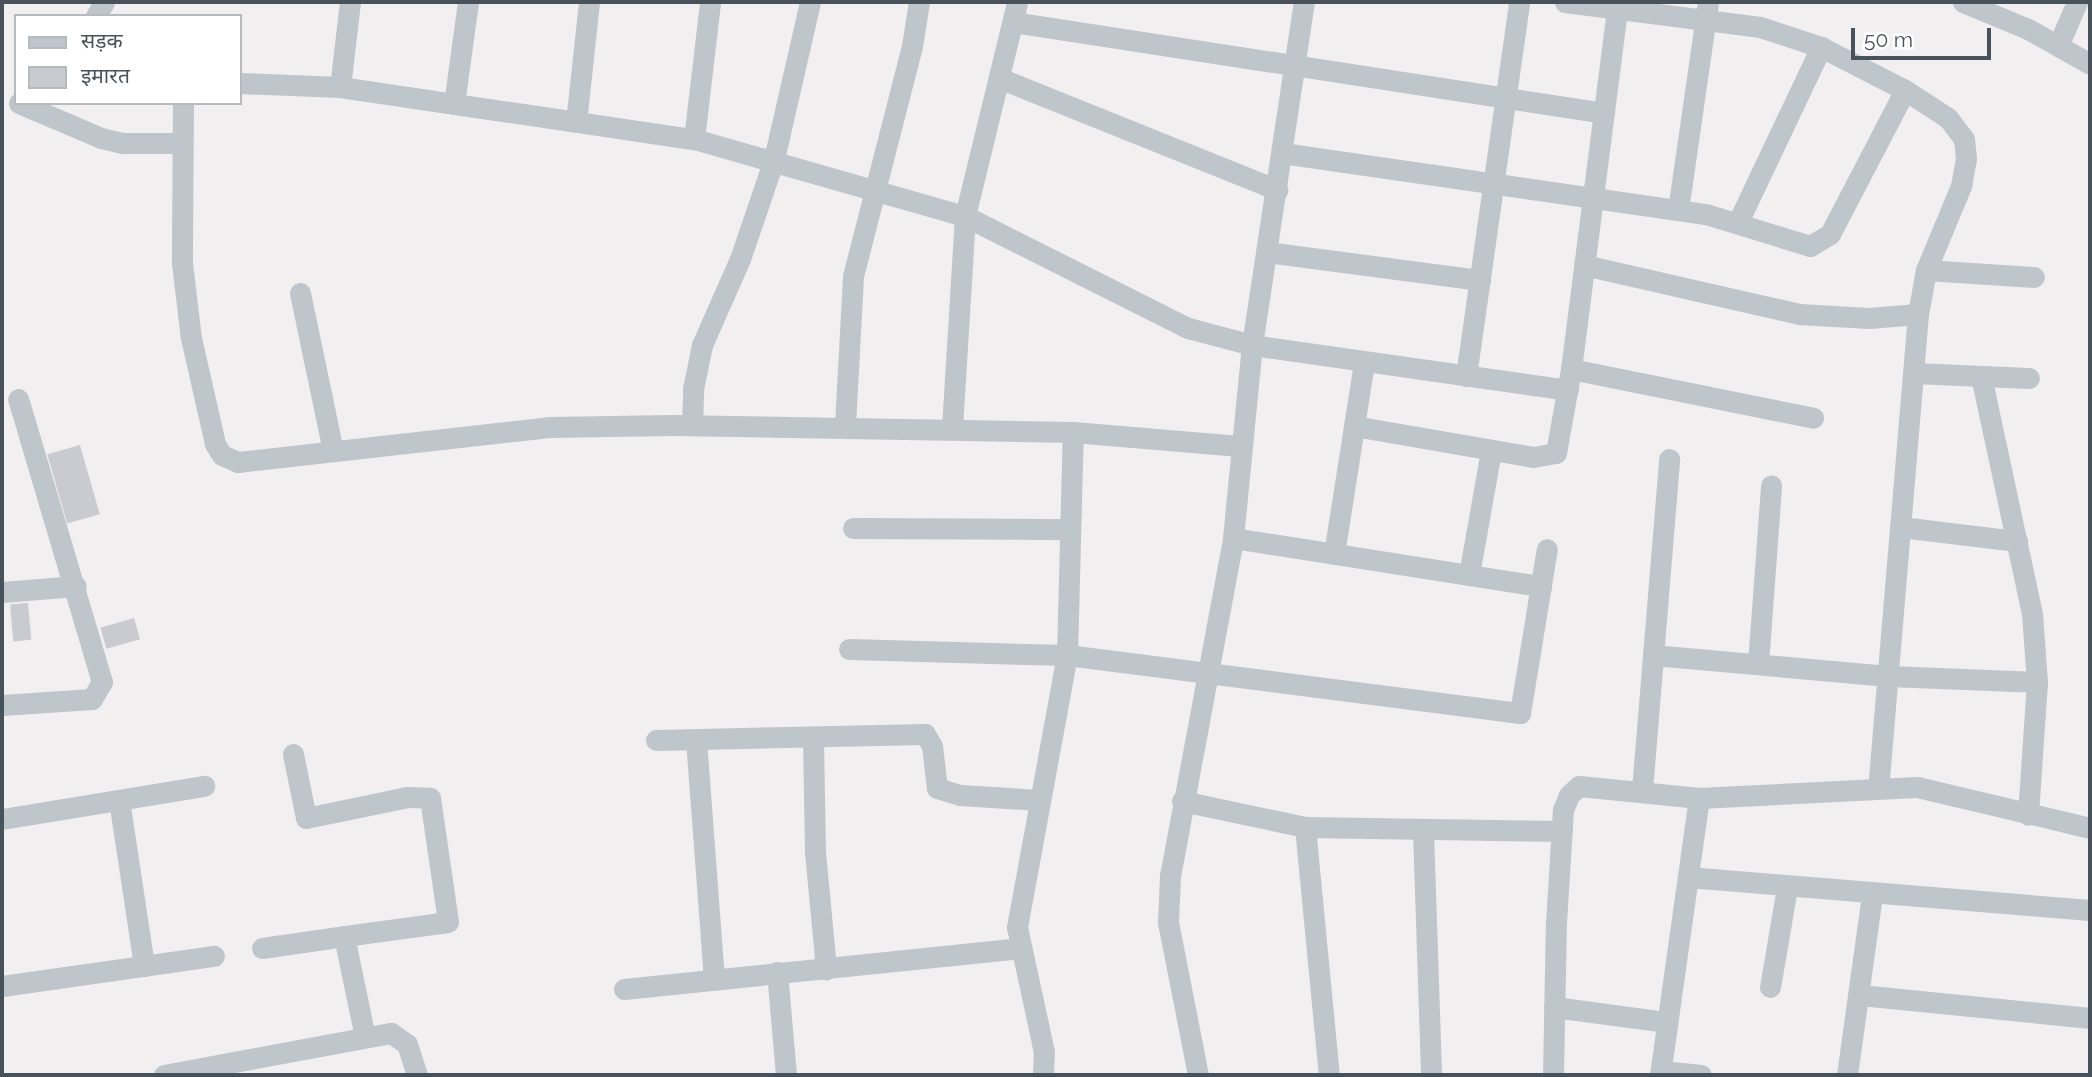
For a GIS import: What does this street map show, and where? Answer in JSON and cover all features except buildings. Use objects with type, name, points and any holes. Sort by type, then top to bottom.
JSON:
[{"type":"street","points":[[340,87],[350,2]]},
{"type":"street","points":[[454,104],[468,2]]},
{"type":"street","points":[[576,122],[589,2]]},
{"type":"street","points":[[694,139],[710,2]]},
{"type":"street","points":[[692,425],[693,389],[702,345],[740,259],[774,159],[810,2]]},
{"type":"street","points":[[845,425],[853,276],[873,188],[912,46],[919,2]]},
{"type":"street","points":[[1198,1075],[1168,922],[1182,801],[1233,538],[1239,446],[1252,345],[1304,2]]},
{"type":"street","points":[[1466,376],[1519,2]]},
{"type":"street","points":[[1565,2],[1707,10],[1821,47],[1905,90],[1948,118],[1964,139],[1966,158],[1961,186],[1926,270],[1917,314],[1878,786]]},
{"type":"street","points":[[1963,2],[2058,46],[2090,64]]},
{"type":"street","points":[[2058,46],[2077,2]]},
{"type":"street","points":[[1354,426],[1533,457],[1556,453],[1570,380],[1617,5]]},
{"type":"street","points":[[1678,210],[1707,10]]},
{"type":"street","points":[[952,428],[965,216],[1015,12],[1295,67],[1604,113]]},
{"type":"street","points":[[1738,222],[1821,47]]},
{"type":"street","points":[[999,78],[1277,190]]},
{"type":"street","points":[[242,83],[340,87],[694,139],[774,159],[965,216],[1151,313],[1252,345],[1466,376],[1570,380],[1813,418]]},
{"type":"street","points":[[1282,153],[1678,210],[1738,222],[1810,246],[1820,243],[1830,234],[1905,90]]},
{"type":"street","points":[[183,105],[182,263],[191,338],[215,444],[222,455],[238,462],[549,427],[845,425],[1073,432],[1239,446]]},
{"type":"street","points":[[46,107],[101,138],[123,143],[182,143]]},
{"type":"street","points":[[1267,252],[1480,280]]},
{"type":"street","points":[[1584,265],[1799,314],[1869,318],[1917,314]]},
{"type":"street","points":[[1926,270],[2034,277]]},
{"type":"street","points":[[300,293],[333,451]]},
{"type":"street","points":[[1334,554],[1364,362]]},
{"type":"street","points":[[1913,373],[2029,378]]},
{"type":"street","points":[[1981,376],[2032,613],[2037,682],[2028,815]]},
{"type":"street","points":[[2,705],[76,702],[99,693],[99,667],[18,399]]},
{"type":"street","points":[[1043,1075],[1044,1052],[1020,948],[1020,904],[1067,655],[1073,432]]},
{"type":"street","points":[[1469,575],[1491,450]]},
{"type":"street","points":[[1642,790],[1670,458]]},
{"type":"street","points":[[1758,664],[1771,485]]},
{"type":"street","points":[[1901,527],[2017,541]]},
{"type":"street","points":[[853,528],[1069,529]]},
{"type":"street","points":[[1233,538],[1541,586]]},
{"type":"street","points":[[849,649],[1067,655],[1520,713],[1548,549]]},
{"type":"street","points":[[2,592],[76,586]]},
{"type":"street","points":[[1653,654],[1888,676],[2037,682]]},
{"type":"street","points":[[656,740],[925,734],[932,746],[937,788],[960,795],[1040,800]]},
{"type":"street","points":[[813,738],[815,852],[826,969]]},
{"type":"street","points":[[696,740],[714,979]]},
{"type":"street","points":[[262,948],[448,922],[430,798],[407,797],[306,818],[293,754]]},
{"type":"street","points":[[2,819],[204,786]]},
{"type":"street","points":[[1553,1075],[1562,831],[1569,795],[1579,786],[1642,790],[1699,798],[1878,786],[1917,786],[1966,795],[2028,815],[2090,828]]},
{"type":"street","points":[[1699,798],[1661,1073],[1701,1075]]},
{"type":"street","points":[[119,800],[145,966]]},
{"type":"street","points":[[1182,801],[1305,827],[1423,831],[1562,831]]},
{"type":"street","points":[[1305,827],[1329,1075]]},
{"type":"street","points":[[1423,831],[1432,1075]]},
{"type":"street","points":[[1688,877],[1872,895],[2090,910]]},
{"type":"street","points":[[1770,987],[1787,888]]},
{"type":"street","points":[[1847,1075],[1872,895]]},
{"type":"street","points":[[344,936],[365,1037]]},
{"type":"street","points":[[624,989],[1020,948]]},
{"type":"street","points":[[2,986],[214,956]]},
{"type":"street","points":[[777,972],[786,1075]]},
{"type":"street","points":[[1860,995],[2090,1017]]},
{"type":"street","points":[[1554,1007],[1668,1022]]},
{"type":"street","points":[[164,1075],[365,1037],[400,1037],[417,1075]]}]
